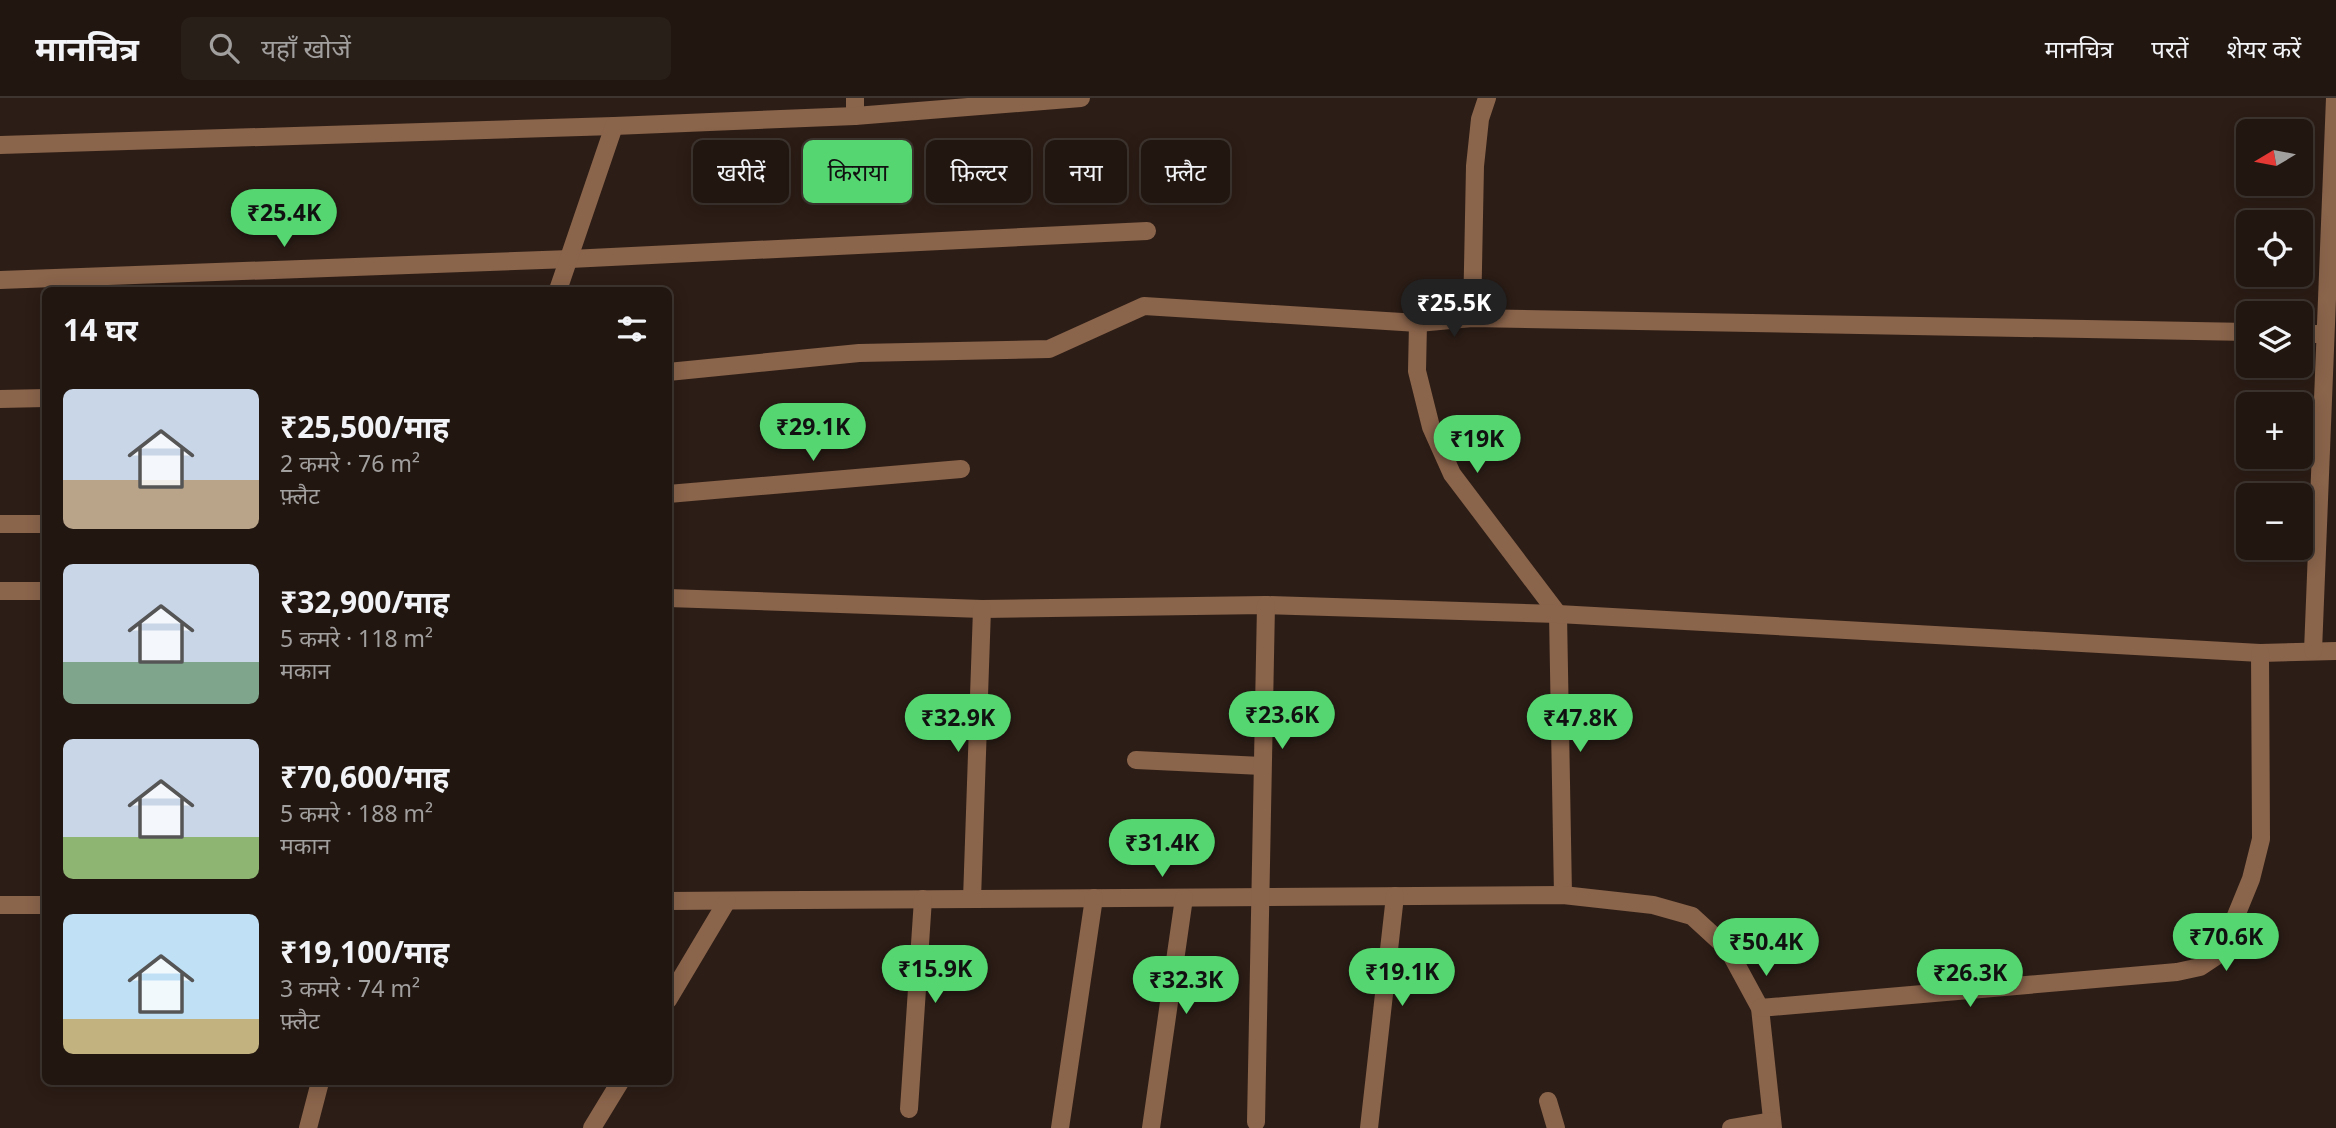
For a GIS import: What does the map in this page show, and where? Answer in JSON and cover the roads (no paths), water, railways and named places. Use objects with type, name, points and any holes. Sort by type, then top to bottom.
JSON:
[{"type":"street","points":[[0,145],[614,126],[855,107],[1082,98]]},
{"type":"street","points":[[1472,318],[1475,166],[1480,120],[1487,98]]},
{"type":"street","points":[[2313,651],[2335,98]]},
{"type":"street","points":[[559,287],[614,126]]},
{"type":"street","points":[[0,280],[570,259],[1147,231]]},
{"type":"street","points":[[672,372],[859,354],[1049,349],[1144,306],[1418,323],[1472,318],[2236,332]]},
{"type":"street","points":[[1418,323],[1417,371],[1431,427],[1452,474],[1558,614],[1563,895]]},
{"type":"street","points":[[2313,334],[2324,334]]},
{"type":"street","points":[[0,400],[42,398]]},
{"type":"street","points":[[672,494],[961,470]]},
{"type":"street","points":[[0,524],[42,523]]},
{"type":"street","points":[[0,591],[42,591]]},
{"type":"street","points":[[672,598],[982,609],[1266,605],[1558,614],[2260,653],[2336,651]]},
{"type":"street","points":[[1256,1122],[1266,605]]},
{"type":"street","points":[[972,899],[982,609]]},
{"type":"street","points":[[1760,1008],[2177,972],[2200,967],[2215,957],[2233,923],[2251,878],[2261,839],[2260,653]]},
{"type":"street","points":[[1136,760],[1262,766]]},
{"type":"street","points":[[672,901],[1563,895],[1653,905],[1692,916],[1728,948],[1760,1008],[1772,1124],[1731,1128]]},
{"type":"street","points":[[1370,1122],[1395,896]]},
{"type":"street","points":[[1060,1128],[1094,898]]},
{"type":"street","points":[[1151,1128],[1184,898]]},
{"type":"street","points":[[909,1109],[923,899]]},
{"type":"street","points":[[672,993],[727,901]]},
{"type":"street","points":[[0,905],[42,905]]},
{"type":"street","points":[[308,1128],[319,1085]]},
{"type":"street","points":[[592,1128],[618,1085]]},
{"type":"street","points":[[1548,1101],[1556,1128]]}]
